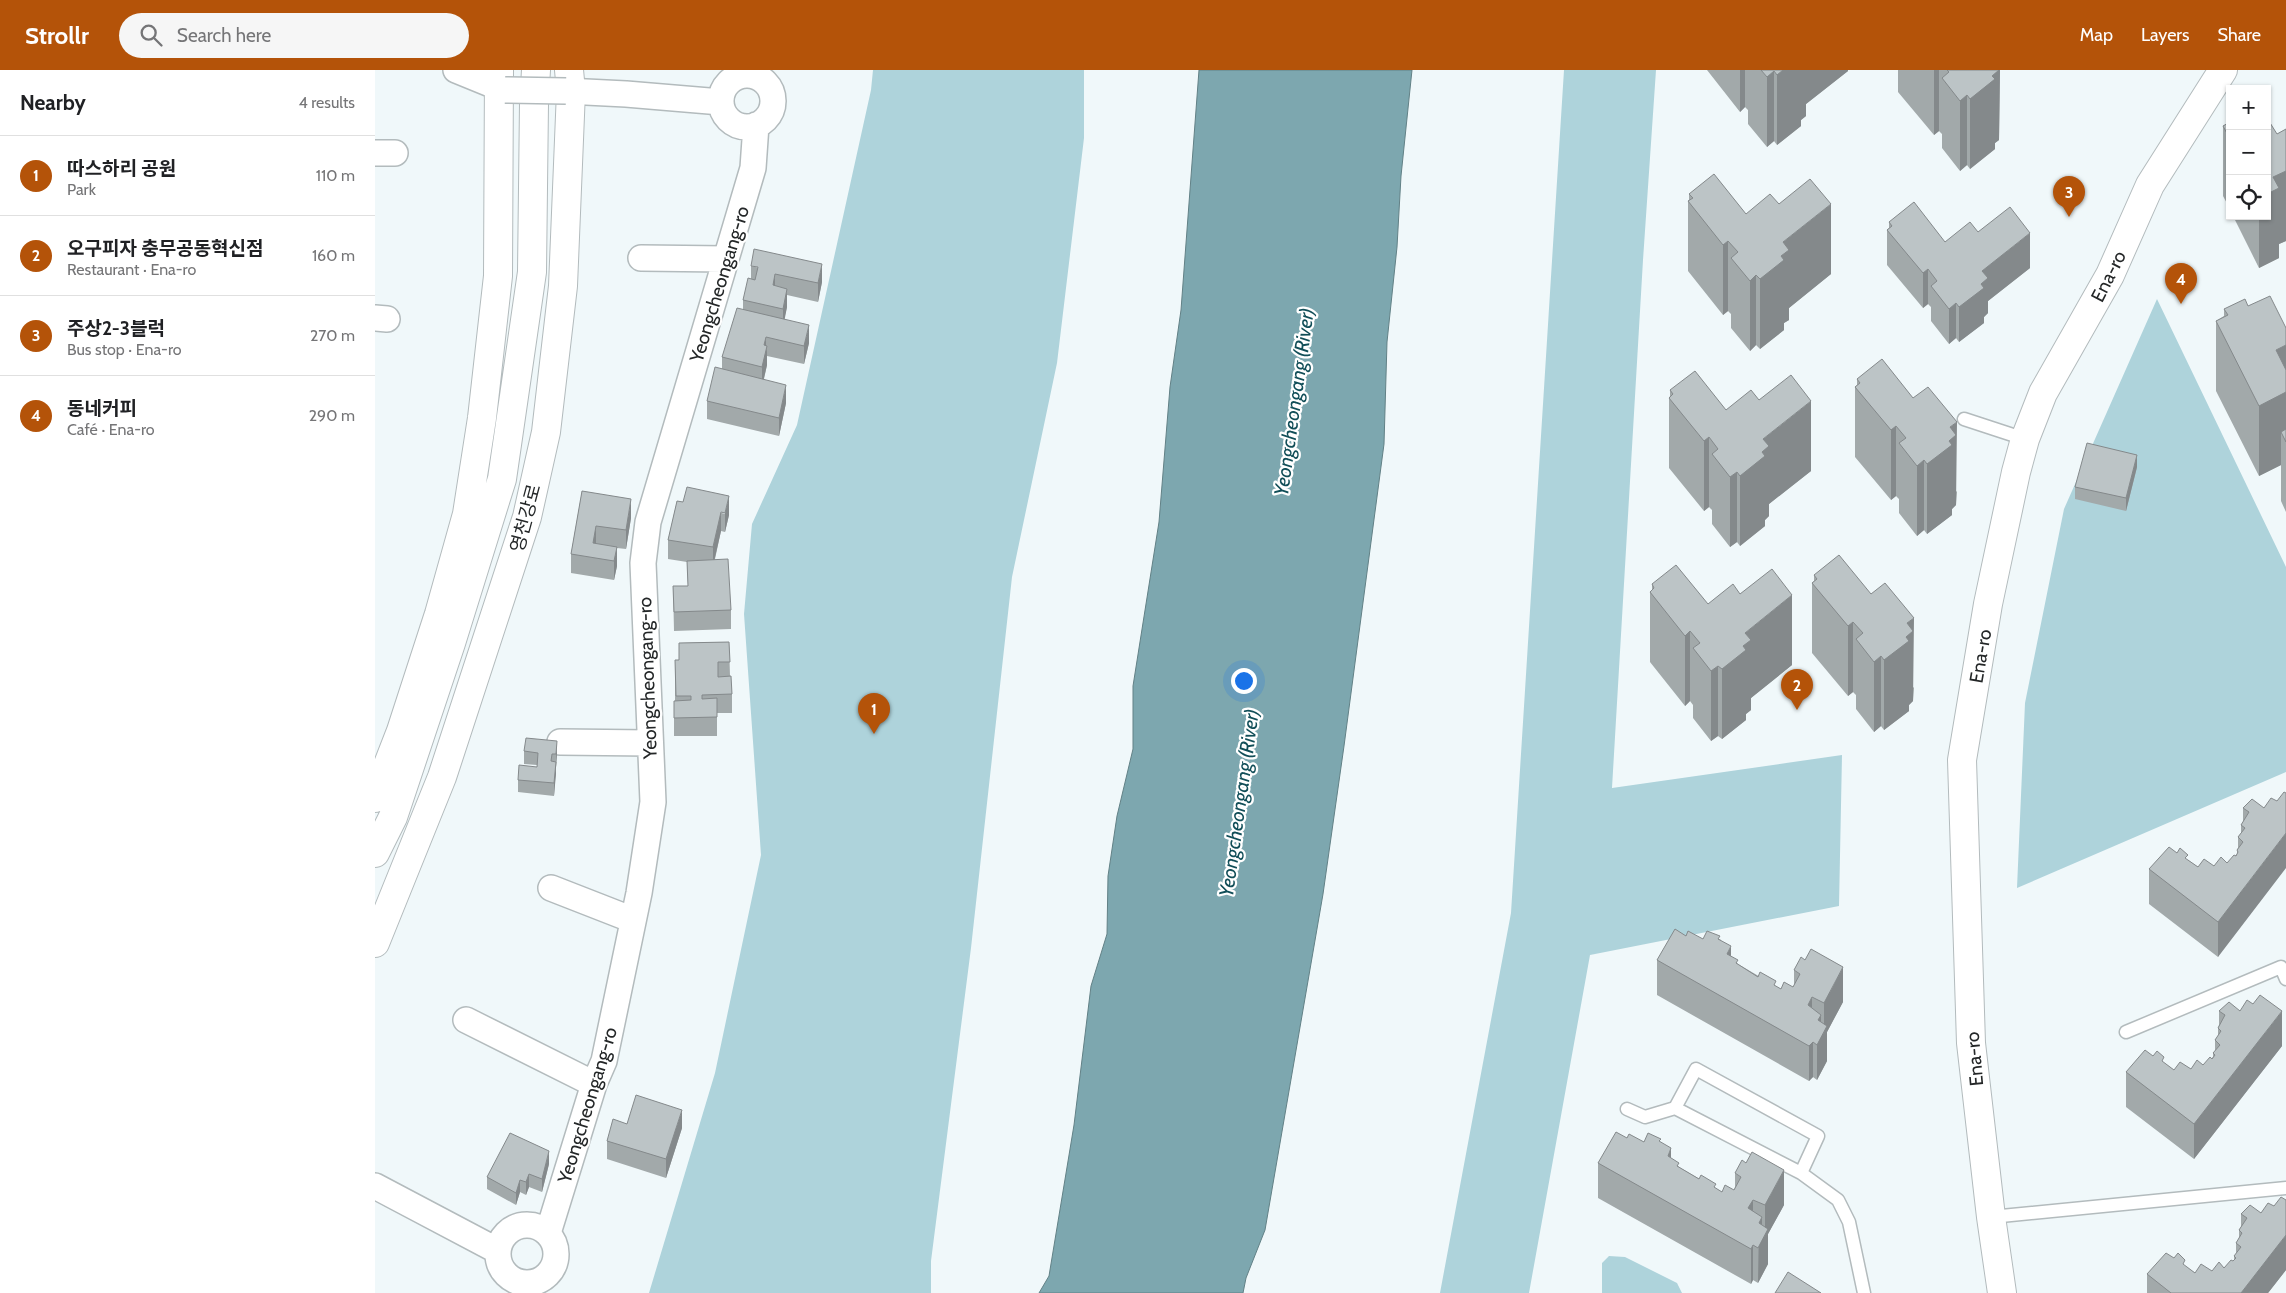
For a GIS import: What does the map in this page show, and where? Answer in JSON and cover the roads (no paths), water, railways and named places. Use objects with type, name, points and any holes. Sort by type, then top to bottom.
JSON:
[{"type":"street","points":[[456,70],[501,83],[568,84],[721,102]]},
{"type":"street","points":[[375,853],[393,817],[451,644],[502,479],[532,272],[536,70]]},
{"type":"street","name":"Ena-ro","points":[[2002,1293],[1991,1217],[1971,1043],[1962,760],[1989,604],[2025,439],[2043,393],[2110,275],[2150,185],[2223,70]]},
{"type":"street","points":[[764,75],[772,92],[772,108],[769,116],[756,125],[740,126],[732,123],[726,117],[721,102],[725,86],[738,76],[764,75]]},
{"type":"street","points":[[375,798],[401,731],[439,614],[467,514],[482,418],[498,276],[501,83]]},
{"type":"street","name":"영천강로","points":[[375,944],[442,777],[527,517],[546,432],[563,286],[568,84]]},
{"type":"street","name":"Yeongcheongang-ro","points":[[548,1233],[594,1084],[604,1061],[633,920],[653,802],[643,562],[648,522],[753,168],[756,125]]},
{"type":"street","points":[[641,258],[726,259]]},
{"type":"street","points":[[560,742],[650,743]]},
{"type":"street","points":[[551,888],[633,920]]},
{"type":"street","points":[[466,1020],[594,1084]]},
{"type":"street","points":[[375,1186],[498,1251]]},
{"type":"street","points":[[531,1225],[548,1233],[557,1249],[557,1258],[549,1274],[533,1288],[508,1276],[502,1269],[498,1251],[505,1234],[513,1228],[531,1225]]},
{"type":"lane","points":[[1965,419],[2025,439]]},
{"type":"lane","points":[[2126,1032],[2281,967],[2286,979]]},
{"type":"lane","points":[[1675,1108],[1696,1069],[1818,1136],[1801,1173]]},
{"type":"lane","points":[[1627,1109],[1645,1117],[1675,1108],[1801,1173],[1838,1200],[1849,1222],[1864,1293]]},
{"type":"lane","points":[[1991,1217],[2286,1188]]},
{"type":"water","name":"Yeongcheongang (River)","points":[[1199,70],[1412,70],[1387,342],[1384,444],[1323,894],[1265,1230],[1246,1278],[1243,1293],[1039,1293],[1049,1276],[1074,1125],[1091,986],[1107,934],[1108,876],[1117,816],[1133,749],[1133,686],[1159,522],[1170,387],[1181,310]]},
{"type":"place","name":"주상2-3블럭","points":[[2069,217]]},
{"type":"place","name":"동네커피","points":[[2181,304]]},
{"type":"place","name":"오구피자 충무공동혁신점","points":[[1797,710]]},
{"type":"place","name":"따스하리 공원","points":[[874,734]]}]
